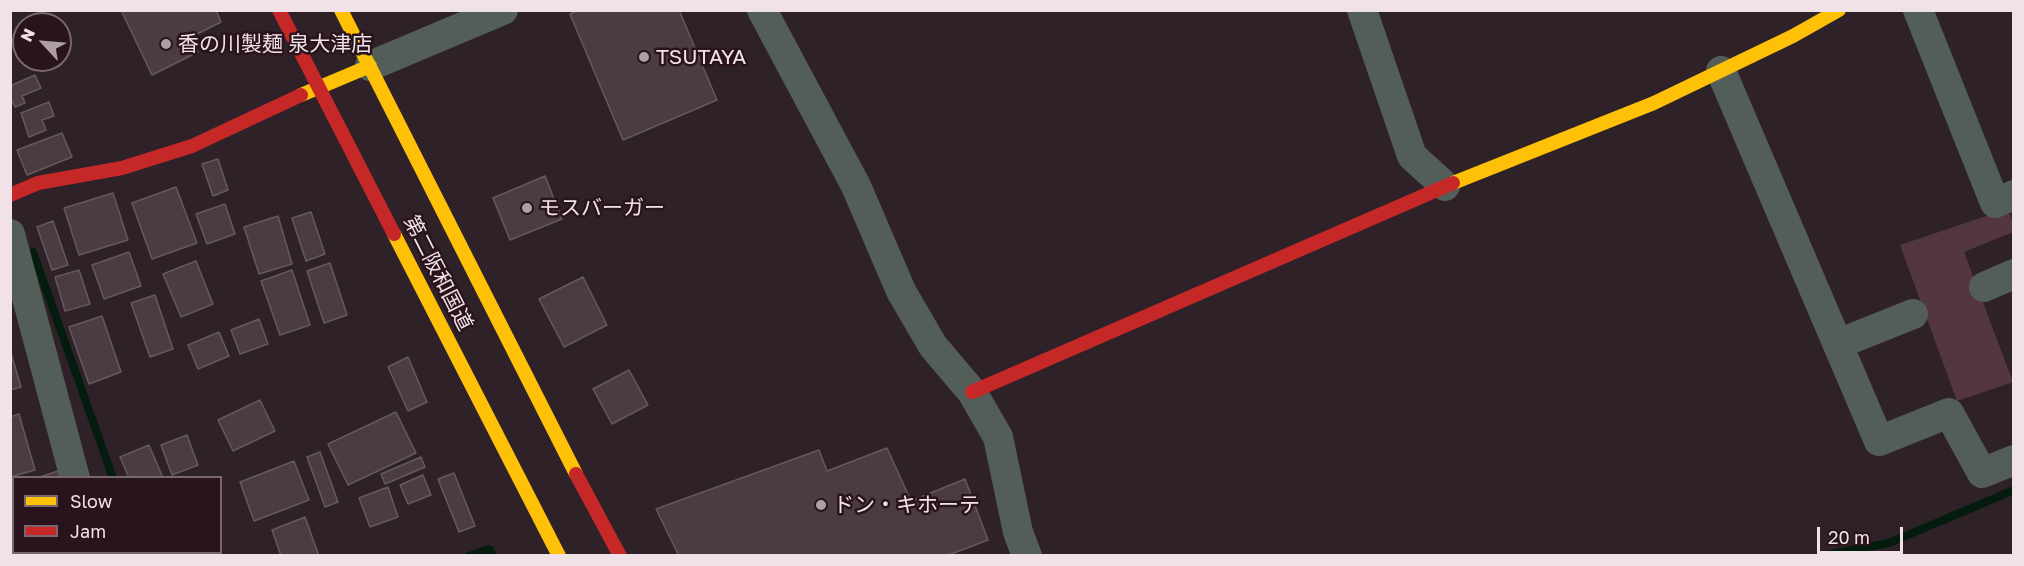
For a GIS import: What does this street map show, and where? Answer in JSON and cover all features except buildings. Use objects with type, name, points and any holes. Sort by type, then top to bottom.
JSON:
[{"type":"main road","name":"第二阪和国道","points":[[279,10],[559,555]]},
{"type":"main road","name":"第二阪和国道","points":[[341,10],[555,433],[620,555]]},
{"type":"main road","points":[[972,392],[1445,186],[1654,103],[1793,36],[1839,10]]},
{"type":"main road","points":[[10,195],[38,183],[122,168],[192,146],[319,86],[370,66]]},
{"type":"street","points":[[370,66],[503,10]]},
{"type":"street","points":[[762,10],[856,186],[901,291],[933,346],[972,392],[998,438],[1018,531],[1028,555]]},
{"type":"street","points":[[1362,10],[1412,156],[1445,186]]},
{"type":"street","points":[[1918,10],[1995,203],[2013,195]]},
{"type":"street","points":[[1721,71],[1878,441],[1949,413],[1982,473],[2013,460]]},
{"type":"street","points":[[10,234],[75,476]]},
{"type":"street","points":[[1984,287],[2013,274]]},
{"type":"street","points":[[1838,344],[1913,314]]},
{"type":"shaded area","points":[[2007,209],[2013,222],[2013,232],[1964,252],[2013,382],[1957,401],[1900,245]]},
{"type":"waterway","points":[[33,252],[112,476]]},
{"type":"waterway","points":[[1820,556],[1889,543],[2014,490]]},
{"type":"waterway","points":[[469,556],[489,549],[494,556]]},
{"type":"traffic: slow","points":[[341,10],[576,474]]},
{"type":"traffic: slow","points":[[1453,183],[1654,103],[1793,36],[1839,10]]},
{"type":"traffic: slow","points":[[301,95],[370,66]]},
{"type":"traffic: slow","points":[[394,234],[559,556]]},
{"type":"traffic: jam","points":[[279,10],[394,234]]},
{"type":"traffic: jam","points":[[10,195],[38,183],[122,168],[192,146],[301,95]]},
{"type":"traffic: jam","points":[[972,392],[1453,183]]},
{"type":"traffic: jam","points":[[576,474],[620,556]]},
{"type":"place","name":"香の川製麺 泉大津店","points":[[166,44]]},
{"type":"place","name":"TSUTAYA","points":[[644,57]]},
{"type":"place","name":"モスバーガー","points":[[527,208]]},
{"type":"place","name":"ドン・キホーテ","points":[[821,505]]}]
